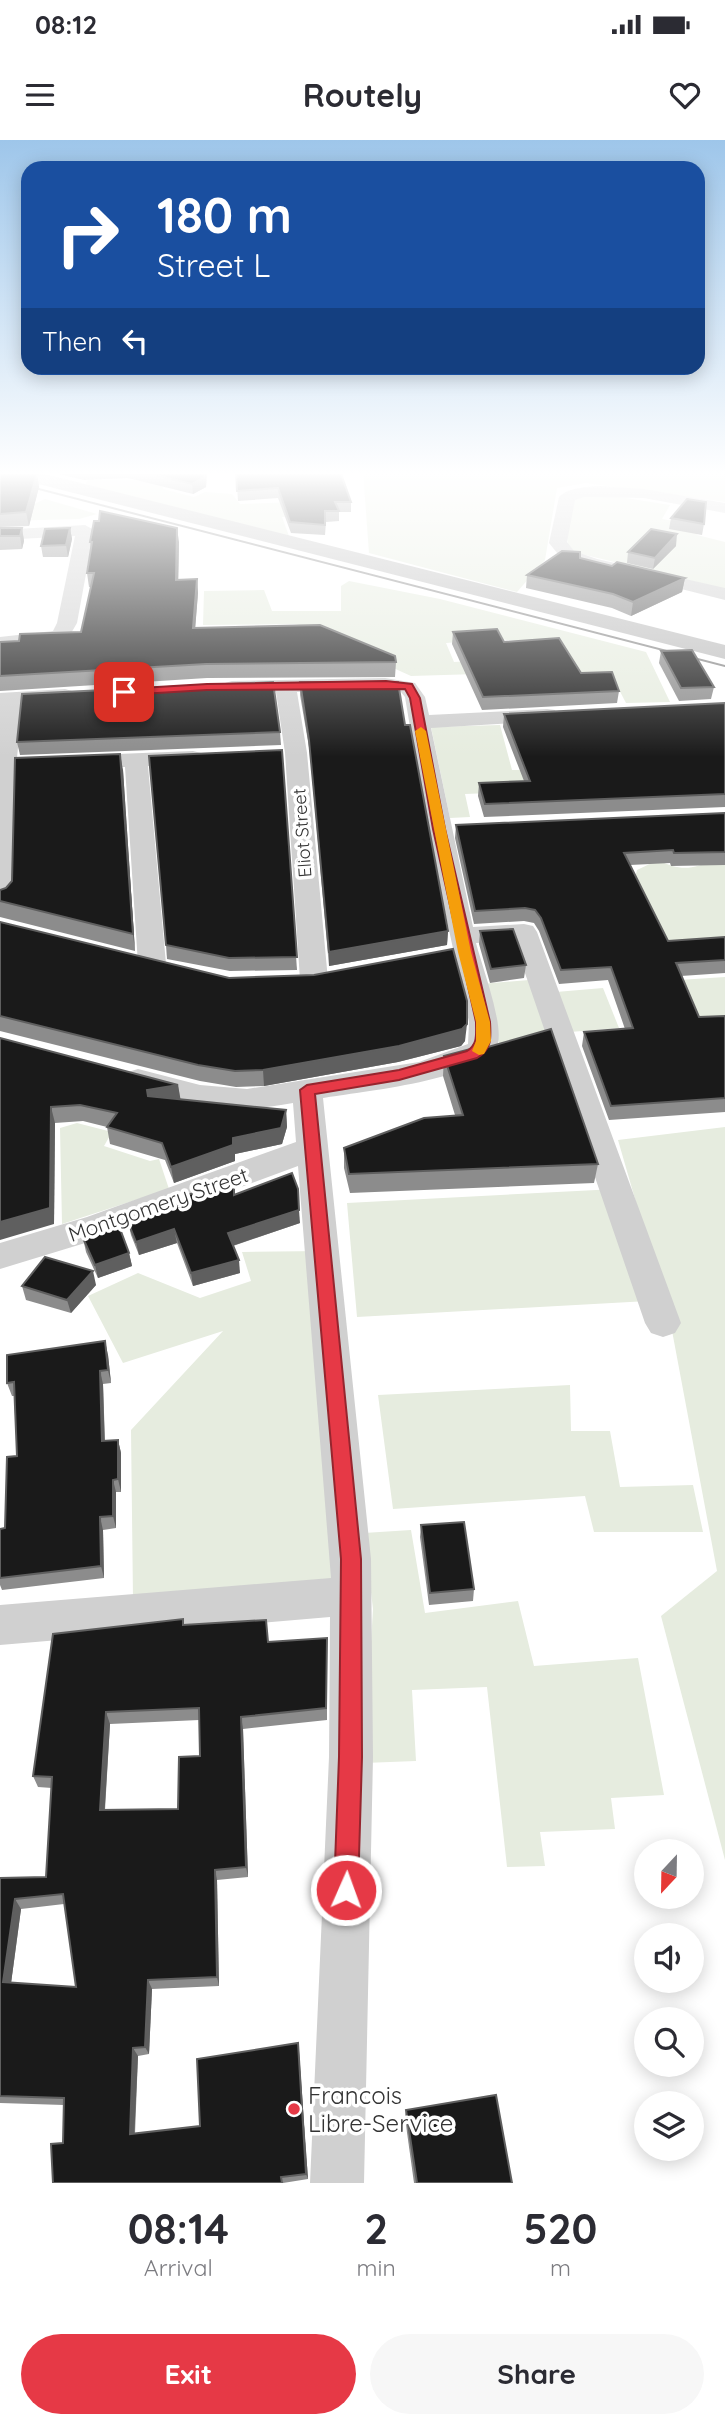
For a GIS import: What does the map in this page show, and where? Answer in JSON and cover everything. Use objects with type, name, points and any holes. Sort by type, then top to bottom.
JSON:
[{"type":"street","points":[[0,643],[60,636],[67,623],[78,566]]},
{"type":"street","points":[[387,566],[725,652]]},
{"type":"street","points":[[602,566],[725,594]]},
{"type":"street","points":[[115,1073],[199,1094],[236,1100],[264,1099],[399,1075],[453,1062],[480,1050],[484,1041],[483,1022],[454,948],[439,829],[415,698],[408,687],[386,684],[207,687]]},
{"type":"street","name":"Eliot Street","points":[[286,687],[296,753],[302,981],[341,975]]},
{"type":"street","points":[[0,897],[6,699],[82,694]]},
{"type":"street","points":[[419,722],[564,714]]},
{"type":"street","points":[[270,754],[296,753]]},
{"type":"street","points":[[5,765],[216,757]]},
{"type":"street","points":[[136,760],[151,964]]},
{"type":"street","points":[[439,829],[466,828]]},
{"type":"street","points":[[454,948],[524,933],[663,1323]]},
{"type":"street","points":[[307,1090],[351,1559],[351,1757],[337,2183]]},
{"type":"street","name":"Montgomery Street","points":[[0,1256],[96,1227],[314,1148]]},
{"type":"street","points":[[0,1625],[351,1596]]},
{"type":"shaded area","points":[[420,566],[539,566],[517,592]]},
{"type":"shaded area","points":[[632,566],[725,566],[725,589]]},
{"type":"shaded area","points":[[349,581],[440,599],[646,652],[670,702],[626,703],[614,680],[580,682],[525,642],[498,639],[446,643],[454,662],[506,659],[511,673],[411,676],[338,643],[321,629],[294,624],[203,625],[204,591],[264,590],[272,611],[341,611],[341,586]]},
{"type":"shaded area","points":[[500,725],[512,770],[535,770],[542,791],[465,794],[470,817],[450,818],[431,727]]},
{"type":"shaded area","points":[[716,859],[725,863],[725,946],[616,952],[637,870],[658,860],[687,868]]},
{"type":"shaded area","points":[[725,977],[725,1023],[698,1024],[679,980]]},
{"type":"shaded area","points":[[529,980],[551,1042],[500,1047],[481,984]]},
{"type":"shaded area","points":[[603,988],[619,1028],[570,1032],[556,992]]},
{"type":"shaded area","points":[[77,1123],[112,1132],[104,1146],[150,1161],[159,1159],[169,1189],[62,1224],[60,1128]]},
{"type":"shaded area","points":[[725,1127],[725,1860],[661,1616],[717,1571],[670,1320],[618,1140]]},
{"type":"shaded area","points":[[616,1189],[648,1301],[357,1317],[347,1203]]},
{"type":"shaded area","points":[[323,1251],[333,1585],[133,1600],[131,1430],[223,1331],[123,1363],[88,1296],[138,1273],[200,1298],[251,1281],[242,1252]]},
{"type":"shaded area","points":[[570,1385],[571,1431],[610,1431],[620,1487],[693,1485],[703,1532],[594,1532],[585,1496],[393,1509],[378,1395]]},
{"type":"shaded area","points":[[411,1530],[425,1613],[518,1601],[534,1666],[638,1658],[664,1795],[611,1798],[615,1829],[540,1832],[545,1866],[507,1867],[487,1687],[412,1690],[416,1761],[364,1763],[373,1609],[364,1533]]},
{"type":"building","points":[[88,566],[176,566],[176,580],[197,579],[193,628],[320,625],[395,656],[396,662],[206,664],[0,676],[0,642],[19,641],[20,634],[81,632],[94,573],[87,573]]},
{"type":"building","points":[[540,566],[635,566],[685,578],[633,602],[613,594],[527,575]]},
{"type":"building","points":[[497,629],[504,642],[559,638],[581,673],[612,672],[619,691],[483,697],[453,632]]},
{"type":"building","points":[[692,650],[714,687],[681,688],[661,651]]},
{"type":"building","points":[[273,682],[280,732],[17,742],[22,694]]},
{"type":"building","points":[[300,682],[398,682],[405,725],[410,725],[448,931],[329,952],[309,740]]},
{"type":"building","points":[[725,703],[725,794],[485,804],[479,783],[530,781],[504,714]]},
{"type":"building","points":[[282,750],[297,957],[229,958],[166,945],[149,756]]},
{"type":"building","points":[[120,754],[133,934],[0,901],[0,890],[12,881],[15,758]]},
{"type":"building","points":[[725,813],[725,852],[674,853],[673,850],[624,853],[668,941],[725,937],[725,960],[676,963],[699,1017],[725,1016],[725,1098],[611,1106],[584,1032],[633,1028],[611,967],[561,970],[541,918],[535,910],[525,908],[475,911],[456,825]]},
{"type":"building","points":[[0,922],[229,978],[314,975],[453,949],[467,1001],[467,1024],[462,1029],[399,1046],[263,1070],[235,1071],[198,1065],[0,1016]]},
{"type":"building","points":[[513,929],[526,965],[491,969],[480,931]]},
{"type":"building","points":[[551,1029],[598,1164],[349,1174],[344,1148],[424,1118],[463,1115],[444,1056],[474,1048],[474,1051]]},
{"type":"building","points":[[0,1038],[178,1085],[147,1090],[148,1096],[286,1110],[281,1128],[233,1138],[233,1145],[171,1167],[162,1143],[107,1127],[117,1113],[80,1105],[51,1107],[50,1208],[0,1222]]},
{"type":"building","points":[[292,1173],[298,1189],[299,1210],[228,1233],[239,1260],[191,1273],[174,1229],[136,1242],[128,1222],[184,1203],[182,1197],[234,1178],[234,1195]]},
{"type":"building","points":[[119,1226],[129,1253],[95,1265],[83,1238]]},
{"type":"building","points":[[45,1257],[93,1271],[67,1300],[22,1286]]},
{"type":"building","points":[[105,1341],[108,1370],[100,1371],[102,1441],[118,1440],[118,1479],[113,1480],[113,1516],[100,1517],[101,1566],[0,1578],[0,1529],[5,1528],[7,1457],[17,1456],[14,1382],[7,1383],[7,1355]]},
{"type":"building","points":[[464,1522],[474,1589],[430,1593],[421,1525]]},
{"type":"building","points":[[183,1619],[183,1625],[266,1620],[268,1642],[327,1638],[326,1708],[241,1717],[246,1867],[215,1870],[217,1977],[148,1980],[145,2047],[133,2048],[130,2134],[200,2126],[197,2059],[298,2043],[306,2174],[281,2177],[282,2183],[53,2183],[51,2144],[63,2143],[64,2098],[0,2096],[0,1878],[46,1877],[52,1777],[33,1776],[53,1634]],"holes":[[[199,1708],[200,1756],[179,1757],[178,1809],[100,1810],[106,1712]],[[63,1894],[76,1987],[3,1982],[15,1899]]]},
{"type":"building","points":[[496,2095],[512,2183],[417,2183],[406,2110]]},
{"type":"tram line","points":[[339,566],[725,666]]},
{"type":"slow traffic","points":[[421,731],[465,952],[483,1022],[484,1041],[479,1051]]},
{"type":"place","name":"Francois Libre-Service","points":[[294,2109]]},
{"type":"route","points":[[124,692],[207,687],[386,684],[408,687],[415,698],[439,829],[483,1022],[484,1041],[480,1050],[472,1055],[399,1075],[307,1090],[351,1559],[351,1757],[346,1890]]}]
